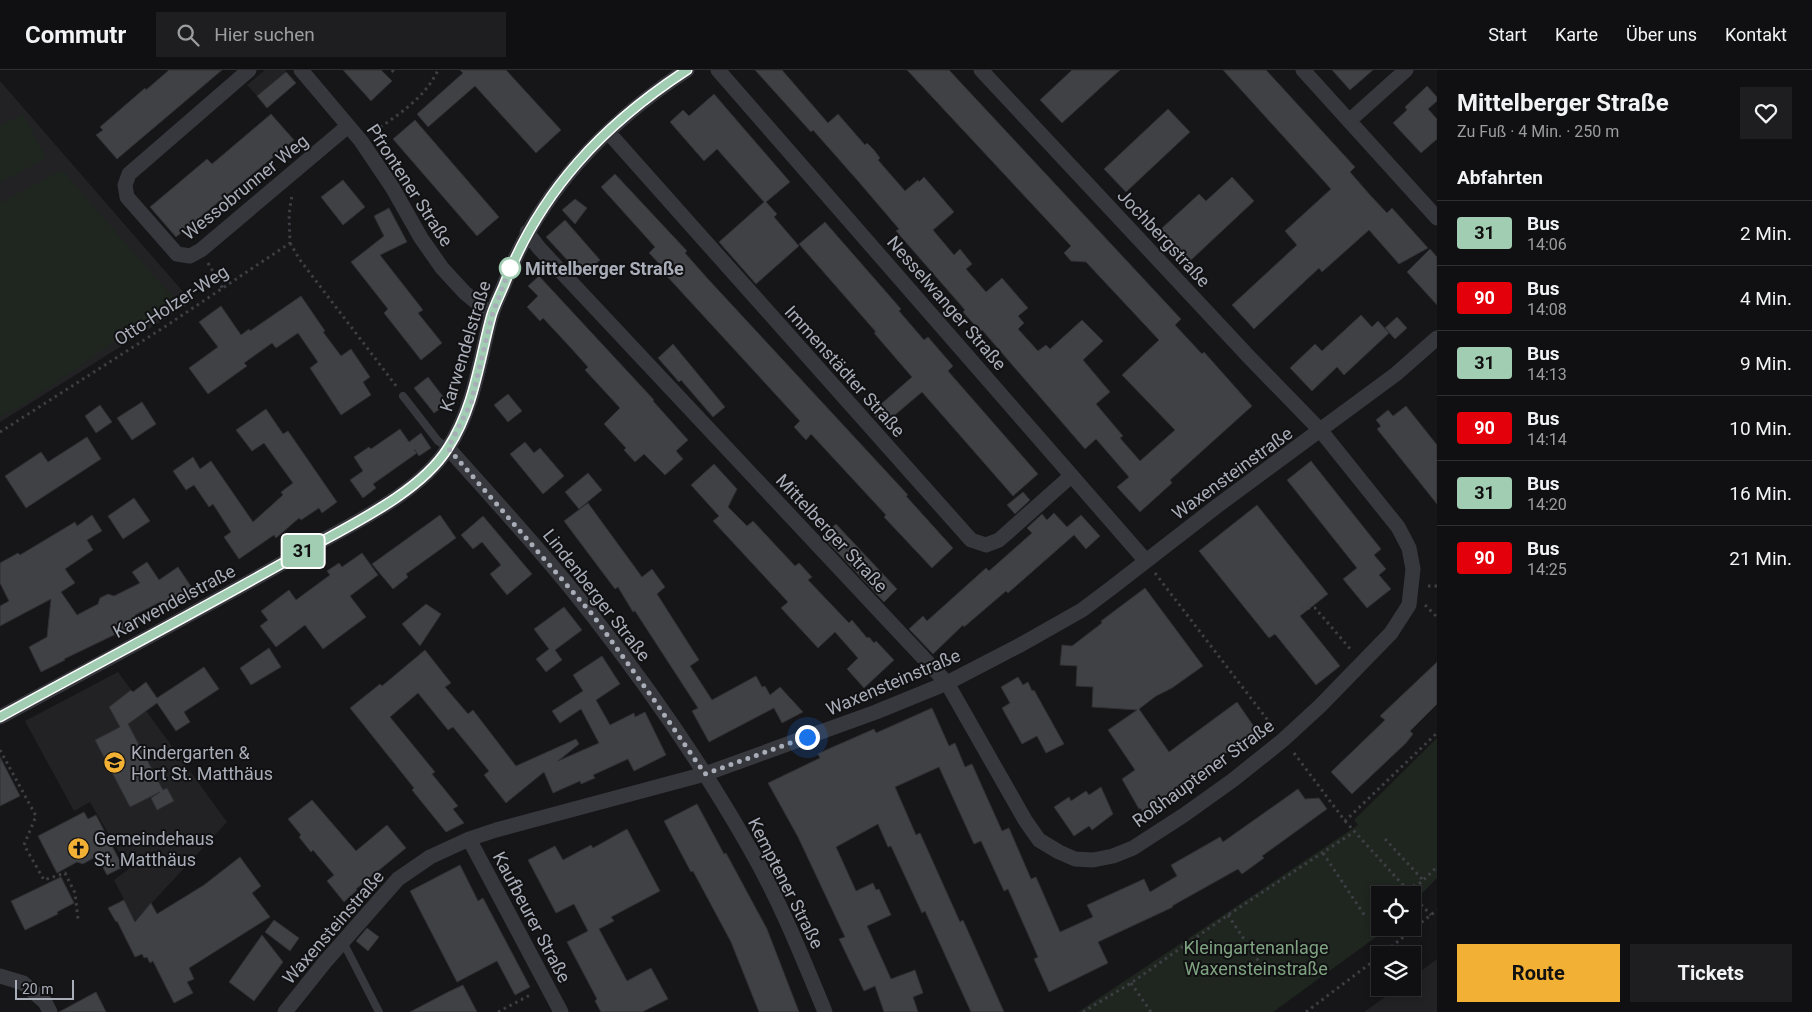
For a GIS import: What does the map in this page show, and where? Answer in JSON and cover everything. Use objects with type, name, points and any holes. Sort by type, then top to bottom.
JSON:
[{"type":"street","name":"Wessobrunner Weg","points":[[249,70],[129,174],[125,185],[128,197],[177,254],[190,256],[201,250],[348,126]]},
{"type":"street","name":"Pfrontener Straße","points":[[301,70],[361,141],[392,187],[421,238],[442,268],[465,293],[492,315]]},
{"type":"street","name":"Karwendelstraße","points":[[0,717],[220,599],[367,515],[412,487],[431,470],[448,448],[471,403],[492,315],[511,266],[527,232],[566,175],[608,132],[663,86],[687,70]]},
{"type":"street","name":"Nesselwanger Straße","points":[[718,70],[1146,560]]},
{"type":"street","name":"Jochbergstraße","points":[[981,70],[1250,358],[1321,431]]},
{"type":"street","points":[[1302,70],[1437,218]]},
{"type":"street","points":[[1349,121],[1406,70]]},
{"type":"street","name":"Immenstädter Straße","points":[[608,132],[971,540],[986,545],[999,540],[1071,476]]},
{"type":"street","name":"Mittelberger Straße","points":[[527,232],[539,248],[947,682]]},
{"type":"street","name":"Waxensteinstraße","points":[[285,1012],[369,910],[398,879],[430,857],[469,839],[496,830],[705,774],[876,712],[947,682],[1022,644],[1082,610],[1217,506],[1396,374],[1437,338]]},
{"type":"street","name":"Roßhauptener Straße","points":[[947,682],[1025,820],[1040,840],[1059,852],[1075,858],[1093,860],[1113,856],[1133,848],[1191,810],[1283,740],[1320,706],[1391,633],[1409,605],[1414,569],[1409,548],[1398,527],[1321,431]]},
{"type":"street","name":"Lindenberger Straße","points":[[448,448],[592,614],[705,774]]},
{"type":"street","name":"Kemptener Straße","points":[[705,774],[750,848],[792,932],[825,1012]]},
{"type":"street","name":"Kaufbeurer Straße","points":[[469,839],[561,1012]]},
{"type":"street","points":[[0,976],[22,983],[45,1002],[50,1012]]},
{"type":"lane","points":[[403,396],[438,441],[448,448]]},
{"type":"lane","points":[[343,942],[379,1012]]},
{"type":"path","points":[[392,70],[396,75]]},
{"type":"path","points":[[361,141],[407,108],[422,94],[438,70]]},
{"type":"path","points":[[302,166],[291,197],[288,232],[290,243],[403,396]]},
{"type":"path","name":"Otto-Holzer-Weg","points":[[0,432],[223,289],[290,243]]},
{"type":"path","points":[[201,250],[223,289]]},
{"type":"path","points":[[1146,560],[1345,821],[1402,884],[1408,888],[1414,887],[1437,867]]},
{"type":"path","points":[[1301,608],[1315,608],[1362,662]]},
{"type":"path","points":[[1345,821],[1437,733]]},
{"type":"path","points":[[0,750],[36,816],[24,845],[44,880],[65,873],[75,893],[78,919]]},
{"type":"path","points":[[1083,1012],[1131,983],[1228,915],[1354,832]]},
{"type":"path","points":[[1385,840],[1423,880]]},
{"type":"path","points":[[1322,853],[1365,916]]},
{"type":"path","points":[[1421,904],[1431,915]]},
{"type":"path","points":[[1391,946],[1437,910]]},
{"type":"path","points":[[1228,915],[1265,971]]},
{"type":"path","points":[[1306,1012],[1371,962]]},
{"type":"path","points":[[1131,983],[1152,1012]]},
{"type":"path","points":[[498,1012],[548,986]]},
{"type":"shaded area","points":[[265,70],[285,70],[296,83],[268,108],[247,85]]},
{"type":"shaded area","points":[[0,81],[192,302],[0,422]]},
{"type":"shaded area","name":"Kindergarten & Hort St. Matthäus","points":[[118,672],[227,822],[135,921],[114,880],[129,869],[90,802],[74,811],[25,721]]},
{"type":"shaded area","points":[[1437,959],[1437,1012],[1364,1012],[1387,996],[1421,996],[1421,971]]},
{"type":"green space","points":[[23,114],[46,158],[0,183],[0,126]]},
{"type":"green space","points":[[62,170],[175,300],[23,405],[0,417],[0,203]]},
{"type":"green space","name":"Kleingartenanlage Waxensteinstraße","points":[[1437,738],[1437,878],[1421,895],[1421,886],[1371,886],[1371,936],[1378,936],[1273,1012],[1078,1012],[1358,825],[1354,820]]},
{"type":"building","points":[[169,70],[222,70],[117,159],[96,135],[103,130],[100,127]]},
{"type":"building","points":[[343,70],[381,70],[392,81],[371,101]]},
{"type":"building","points":[[460,70],[506,70],[561,130],[536,153],[475,86],[428,127],[417,114],[463,73]]},
{"type":"building","points":[[755,70],[782,70],[828,123],[838,114],[865,145],[867,143],[874,150],[880,158],[878,160],[905,191],[924,177],[954,212],[933,230],[954,255],[960,249],[972,264],[966,269],[986,292],[1002,278],[1028,308],[1018,316],[1024,323],[1018,329],[1038,351],[1046,345],[1050,349],[1082,320],[1103,341],[1083,360],[1110,392],[1096,404],[1123,436],[1120,438],[1140,461],[1175,430],[1122,375],[1159,340],[1086,262],[1071,261],[1064,253],[1071,246],[907,70],[949,70],[1181,319],[1175,325],[1202,354],[1204,352],[1252,406],[1170,480],[1172,483],[1140,512],[1117,487],[1129,477],[1096,439],[1085,449],[982,330],[980,331],[963,312],[965,310],[896,231],[899,229],[858,181],[813,130],[811,132]]},
{"type":"building","points":[[1072,70],[1120,70],[1062,123],[1040,100]]},
{"type":"building","points":[[1223,70],[1266,70],[1355,167],[1350,172],[1370,195],[1387,213],[1392,208],[1428,248],[1399,264],[1369,230],[1322,272],[1319,268],[1254,329],[1232,305],[1297,245],[1285,231],[1331,189]]},
{"type":"building","points":[[1332,70],[1373,70],[1350,90]]},
{"type":"building","points":[[286,72],[296,83],[267,108],[257,96]]},
{"type":"building","points":[[1427,86],[1437,97],[1437,101],[1428,109],[1437,119],[1437,139],[1421,153],[1393,123],[1407,110],[1405,107]]},
{"type":"building","points":[[714,94],[790,182],[766,202],[777,214],[774,217],[799,246],[756,284],[719,242],[764,202],[717,149],[704,161],[670,122],[683,110],[689,116]]},
{"type":"building","points":[[1168,109],[1190,132],[1126,192],[1104,169]]},
{"type":"building","points":[[271,114],[294,140],[176,237],[150,207],[207,159],[212,164]]},
{"type":"building","points":[[415,120],[499,217],[477,236],[393,139]]},
{"type":"building","points":[[615,174],[687,251],[685,253],[708,279],[908,495],[906,496],[953,548],[932,568],[811,434],[806,440],[794,427],[800,421],[664,273],[666,271],[649,253],[655,247],[601,187]]},
{"type":"building","points":[[1232,177],[1254,201],[1190,261],[1161,229],[1199,194],[1206,201]]},
{"type":"building","points":[[343,180],[365,207],[343,225],[321,197]]},
{"type":"building","points":[[575,199],[587,208],[575,224],[562,210]]},
{"type":"building","points":[[389,208],[407,242],[380,255],[423,310],[418,313],[442,343],[421,360],[384,313],[388,309],[351,262],[384,236],[374,216]]},
{"type":"building","points":[[565,220],[600,260],[582,276],[546,237]]},
{"type":"building","points":[[825,222],[901,309],[899,311],[924,340],[928,337],[953,366],[948,371],[1038,474],[1013,496],[922,392],[883,425],[872,412],[912,377],[874,333],[876,332],[799,244]]},
{"type":"building","points":[[1430,249],[1437,257],[1437,305],[1407,272]]},
{"type":"building","points":[[539,276],[654,400],[688,440],[676,451],[683,459],[665,475],[644,454],[635,462],[624,450],[626,448],[604,424],[620,408],[585,370],[588,367],[570,347],[543,318],[540,321],[527,307],[538,296],[528,286]]},
{"type":"building","points":[[301,296],[325,331],[323,332],[341,356],[351,349],[370,377],[363,382],[371,395],[341,415],[310,368],[318,362],[298,333],[276,348],[272,343],[244,363],[247,366],[208,394],[189,368],[218,347],[199,322],[221,306],[241,335],[249,329],[250,331]]},
{"type":"building","points":[[1361,315],[1372,327],[1378,321],[1389,333],[1344,375],[1337,367],[1312,391],[1290,368],[1315,344],[1322,351]]},
{"type":"building","points":[[1397,317],[1407,328],[1395,339],[1385,328]]},
{"type":"building","points":[[673,344],[725,407],[713,417],[681,380],[679,382],[658,358]]},
{"type":"building","points":[[428,377],[448,403],[434,413],[414,388]]},
{"type":"building","points":[[508,394],[522,411],[508,422],[494,405]]},
{"type":"building","points":[[142,402],[156,424],[132,440],[117,418]]},
{"type":"building","points":[[100,405],[112,422],[96,433],[85,416]]},
{"type":"building","points":[[1406,406],[1437,445],[1437,504],[1377,429],[1381,426],[1376,420],[1388,410],[1393,416]]},
{"type":"building","points":[[266,409],[283,434],[288,431],[337,502],[322,513],[319,508],[301,520],[299,518],[276,538],[274,535],[239,559],[224,537],[231,532],[213,504],[209,507],[194,485],[186,490],[173,471],[193,457],[200,469],[211,461],[253,522],[283,495],[281,492],[293,483],[264,443],[252,451],[236,430]]},
{"type":"building","points":[[400,429],[409,442],[421,433],[431,448],[419,456],[417,453],[373,484],[376,488],[363,498],[350,480],[363,471],[354,457],[369,447],[371,449]]},
{"type":"building","points":[[87,437],[101,459],[26,508],[5,476],[41,452],[48,462]]},
{"type":"building","points":[[525,442],[534,453],[540,448],[564,476],[543,494],[510,454]]},
{"type":"building","points":[[1311,461],[1381,549],[1374,555],[1386,569],[1379,575],[1391,589],[1367,608],[1343,579],[1357,568],[1287,480]]},
{"type":"building","points":[[714,464],[737,489],[728,507],[747,526],[753,521],[795,566],[799,563],[812,577],[808,580],[849,623],[852,620],[867,638],[869,637],[874,643],[876,641],[894,660],[864,688],[847,669],[858,658],[835,632],[818,648],[781,608],[788,602],[713,521],[719,516],[691,485]]},
{"type":"building","points":[[588,473],[602,490],[579,509],[565,492]]},
{"type":"building","points":[[1023,492],[1030,500],[1015,514],[1007,505]]},
{"type":"building","points":[[134,498],[150,521],[123,539],[108,516]]},
{"type":"building","points":[[588,503],[642,577],[652,569],[665,587],[657,594],[699,660],[690,666],[712,700],[756,676],[762,687],[765,686],[770,695],[780,687],[803,712],[782,723],[774,708],[709,742],[692,711],[698,708],[635,611],[633,612],[618,587],[615,589],[564,521]]},
{"type":"building","points":[[1257,505],[1328,594],[1300,616],[1340,666],[1316,685],[1275,634],[1269,638],[1199,551]]},
{"type":"building","points":[[1054,513],[1067,527],[1081,515],[1100,536],[1086,549],[1074,535],[1008,593],[1006,591],[964,627],[963,625],[933,654],[909,629],[923,616],[927,621],[986,568],[989,571],[1032,533],[1027,528],[1042,514],[1047,520]]},
{"type":"building","points":[[92,515],[102,531],[87,540],[93,550],[65,569],[75,583],[61,592],[77,615],[98,604],[100,598],[108,594],[114,596],[140,583],[132,572],[147,562],[159,580],[178,567],[192,588],[165,606],[162,601],[135,615],[139,623],[41,672],[29,647],[47,637],[51,599],[0,626],[0,606],[9,601],[0,583],[0,563],[18,553],[20,555],[75,522],[77,526]]},
{"type":"building","points":[[440,515],[456,538],[406,574],[408,577],[393,589],[372,564]]},
{"type":"building","points":[[483,516],[532,574],[507,595],[490,574],[501,565],[482,542],[473,549],[461,535]]},
{"type":"building","points":[[836,524],[897,589],[884,602],[822,536]]},
{"type":"building","points":[[362,553],[378,575],[350,596],[366,617],[323,649],[305,625],[276,647],[260,626],[268,620],[261,611],[289,590],[296,600],[330,575],[327,571],[339,563],[342,567]]},
{"type":"building","points":[[1145,588],[1203,666],[1139,709],[1169,752],[1237,702],[1257,731],[1143,812],[1139,809],[1122,779],[1135,770],[1108,730],[1137,710],[1092,707],[1093,687],[1076,686],[1077,666],[1060,665],[1062,645],[1072,646],[1102,623],[1101,621]]},
{"type":"building","points":[[426,604],[441,614],[420,646],[402,624]]},
{"type":"building","points":[[564,607],[582,630],[555,650],[562,660],[546,672],[536,659],[549,649],[534,629]]},
{"type":"building","points":[[269,648],[281,667],[251,685],[240,668]]},
{"type":"building","points":[[425,650],[451,683],[445,687],[468,714],[473,710],[516,766],[576,739],[579,744],[558,761],[599,743],[581,709],[560,723],[552,711],[583,691],[573,675],[602,656],[620,684],[596,700],[610,725],[634,713],[635,717],[645,712],[666,755],[634,771],[628,759],[593,775],[595,778],[581,784],[580,781],[553,793],[544,772],[506,803],[484,775],[489,771],[453,727],[448,730],[418,693],[390,717],[435,772],[432,774],[458,806],[453,809],[464,823],[446,832],[412,790],[414,788],[350,708],[380,684],[382,686]]},
{"type":"building","points":[[1437,662],[1437,704],[1410,731],[1413,734],[1406,743],[1352,794],[1331,772],[1385,720],[1380,716]]},
{"type":"building","points":[[204,667],[219,689],[184,712],[190,722],[176,731],[157,703],[128,724],[163,790],[167,788],[174,801],[157,810],[151,798],[160,792],[130,807],[95,740],[120,727],[109,707],[131,690],[133,692],[146,682],[157,698]]},
{"type":"building","points":[[1018,677],[1023,685],[1028,682],[1032,691],[1034,690],[1064,744],[1046,753],[1037,736],[1022,744],[1002,708],[1010,703],[1001,687]]},
{"type":"building","points":[[932,708],[949,746],[955,743],[965,767],[972,764],[1002,831],[1009,828],[1031,879],[1036,877],[1060,932],[1093,917],[1087,905],[1144,879],[1150,892],[1177,876],[1171,865],[1220,837],[1223,842],[1298,789],[1305,799],[1319,798],[1327,809],[1262,856],[1264,858],[1242,874],[1238,869],[1173,907],[1098,942],[1108,963],[1049,992],[1034,959],[1038,957],[1008,889],[1004,891],[981,841],[974,844],[939,767],[895,787],[916,835],[920,833],[960,922],[963,920],[1004,1012],[971,1012],[925,911],[922,913],[891,846],[888,847],[878,824],[836,847],[856,891],[873,883],[876,890],[879,889],[891,915],[867,926],[891,979],[915,970],[923,993],[913,997],[918,1012],[884,1012],[875,986],[864,991],[839,939],[845,937],[798,837],[768,783],[820,758],[818,754],[826,750],[874,729],[876,733]]},
{"type":"building","points":[[0,757],[20,796],[0,806]]},
{"type":"building","points":[[1101,787],[1113,814],[1092,830],[1089,826],[1074,836],[1054,807],[1069,797],[1071,801],[1086,791],[1089,795]]},
{"type":"building","points":[[312,800],[356,851],[387,825],[406,848],[356,889],[344,902],[327,881],[334,875],[313,850],[311,852],[299,837],[301,835],[288,819]]},
{"type":"building","points":[[697,804],[767,929],[799,1012],[759,1012],[731,942],[664,821]]},
{"type":"building","name":"Gemeindehaus St. Matthäus","points":[[84,812],[88,819],[96,815],[123,867],[107,875],[97,856],[83,864],[77,862],[57,873],[38,836]]},
{"type":"building","points":[[627,829],[660,891],[611,917],[614,921],[599,929],[627,981],[651,968],[668,999],[642,1012],[601,1012],[595,1001],[597,999],[567,942],[588,931],[574,904],[556,913],[528,860],[555,846],[563,860],[591,845],[593,848]]},
{"type":"building","points":[[240,857],[261,886],[252,893],[270,917],[189,968],[194,979],[187,982],[193,993],[174,1003],[153,961],[150,963],[147,957],[144,958],[142,954],[135,957],[117,921],[108,908],[124,900],[135,922],[151,903],[157,914],[204,885]]},
{"type":"building","points":[[460,865],[478,901],[483,898],[530,987],[515,995],[497,961],[457,982],[410,891]]},
{"type":"building","points":[[61,877],[74,903],[57,912],[58,914],[25,930],[11,901]]},
{"type":"building","points":[[274,920],[299,938],[290,951],[265,932]]},
{"type":"building","points":[[367,928],[379,937],[368,951],[356,941]]},
{"type":"building","points":[[262,935],[283,962],[254,1001],[229,982]]},
{"type":"building","points":[[463,985],[477,1012],[410,1012],[448,992]]},
{"type":"building","points":[[96,992],[106,1012],[59,1012]]},
{"type":"bus line","name":"31","points":[[0,717],[220,599],[367,515],[412,487],[431,470],[448,448],[471,403],[492,315],[511,266],[527,232],[541,210],[566,175],[590,149],[663,86],[687,70]]},
{"type":"place","name":"Mittelberger Straße","points":[[510,268]]},
{"type":"place","name":"Kindergarten & Hort St. Matthäus","points":[[115,762]]},
{"type":"place","name":"Gemeindehaus St. Matthäus","points":[[78,848]]},
{"type":"route","points":[[510,268],[511,266],[492,315],[471,403],[448,448],[592,614],[705,774],[807,737]]}]
